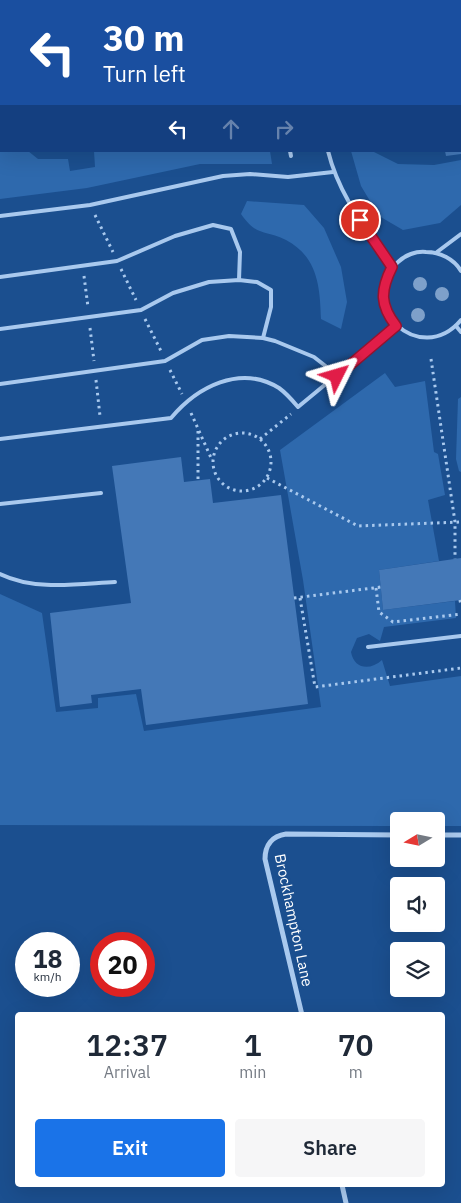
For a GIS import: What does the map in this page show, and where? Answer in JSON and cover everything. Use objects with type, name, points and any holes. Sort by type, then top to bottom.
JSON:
[{"type":"street","name":"Brockhampton Lane","points":[[301,1012],[265,859],[267,847],[275,838],[286,834],[390,835]]},
{"type":"street","points":[[445,835],[461,835]]},
{"type":"street","points":[[342,1187],[346,1203]]},
{"type":"lane","points":[[328,152],[333,172],[342,193],[392,267]]},
{"type":"lane","points":[[0,216],[90,205],[223,176],[250,174],[296,177],[333,172]]},
{"type":"lane","points":[[0,277],[117,261],[175,236],[213,225],[232,229],[240,252],[239,280]]},
{"type":"lane","points":[[437,252],[461,234]]},
{"type":"lane","points":[[461,271],[457,264],[437,252],[420,251],[403,258],[392,267],[384,282],[383,300],[387,314],[396,326],[414,336],[429,338],[443,335],[461,320]]},
{"type":"lane","points":[[0,330],[141,310],[173,294],[209,282],[239,280],[257,282],[271,290],[271,307],[263,338]]},
{"type":"lane","points":[[0,439],[171,418],[185,401],[215,383],[235,378],[259,381],[280,388],[298,407],[396,326]]},
{"type":"lane","points":[[456,326],[461,332]]},
{"type":"lane","points":[[0,384],[165,361],[202,340],[230,336],[263,338],[314,357],[337,376]]},
{"type":"lane","points":[[0,504],[101,493]]},
{"type":"lane","points":[[0,574],[16,582],[54,585],[115,582]]},
{"type":"lane","points":[[368,647],[461,636]]},
{"type":"path","points":[[82,266],[102,426]]},
{"type":"path","points":[[430,359],[455,522],[456,559]]},
{"type":"path","points":[[185,401],[212,460],[217,476],[228,488],[239,492],[250,490],[266,478],[270,469],[271,459],[268,449],[260,439],[249,433],[236,433],[224,438],[216,448],[212,460]]},
{"type":"path","points":[[260,439],[298,407]]},
{"type":"path","points":[[198,430],[198,480]]},
{"type":"path","points":[[266,478],[358,526],[461,522]]},
{"type":"path","points":[[376,588],[379,612],[393,622],[461,614]]},
{"type":"path","points":[[294,598],[381,588]]},
{"type":"path","points":[[300,598],[315,687],[461,668]]},
{"type":"path","points":[[460,600],[461,606]]},
{"type":"shaded area","points":[[0,152],[29,152],[38,159],[68,159],[70,171],[95,167],[94,152],[270,152],[272,164],[200,164],[87,188],[0,199]]},
{"type":"shaded area","points":[[351,152],[374,152],[398,164],[434,165],[461,160],[461,205],[440,223],[403,230],[379,216],[361,186]]},
{"type":"shaded area","points":[[247,201],[304,205],[324,228],[341,267],[347,302],[341,329],[321,319],[318,284],[311,264],[305,255],[286,240],[261,232],[252,226],[241,214]]},
{"type":"shaded area","points":[[385,373],[395,387],[425,381],[434,452],[438,454],[445,495],[428,500],[439,561],[379,570],[383,610],[455,601],[456,618],[384,627],[380,641],[369,634],[357,638],[351,652],[355,662],[359,665],[373,666],[382,660],[390,686],[461,676],[461,826],[445,826],[445,812],[390,812],[390,826],[0,825],[0,594],[42,613],[56,712],[98,708],[98,698],[136,694],[144,731],[321,707],[303,580],[280,450]]},
{"type":"shaded area","points":[[461,397],[461,472],[459,471],[456,459],[458,399]]},
{"type":"building","points":[[445,152],[461,152],[461,154],[446,156]]},
{"type":"building","points":[[181,457],[184,482],[210,479],[213,503],[281,495],[308,704],[146,725],[141,689],[91,695],[92,703],[60,707],[50,613],[131,603],[112,466]]},
{"type":"building","points":[[461,558],[461,600],[383,610],[379,570]]},
{"type":"route","points":[[337,376],[396,326],[387,314],[383,300],[384,282],[392,267],[360,220]]}]
